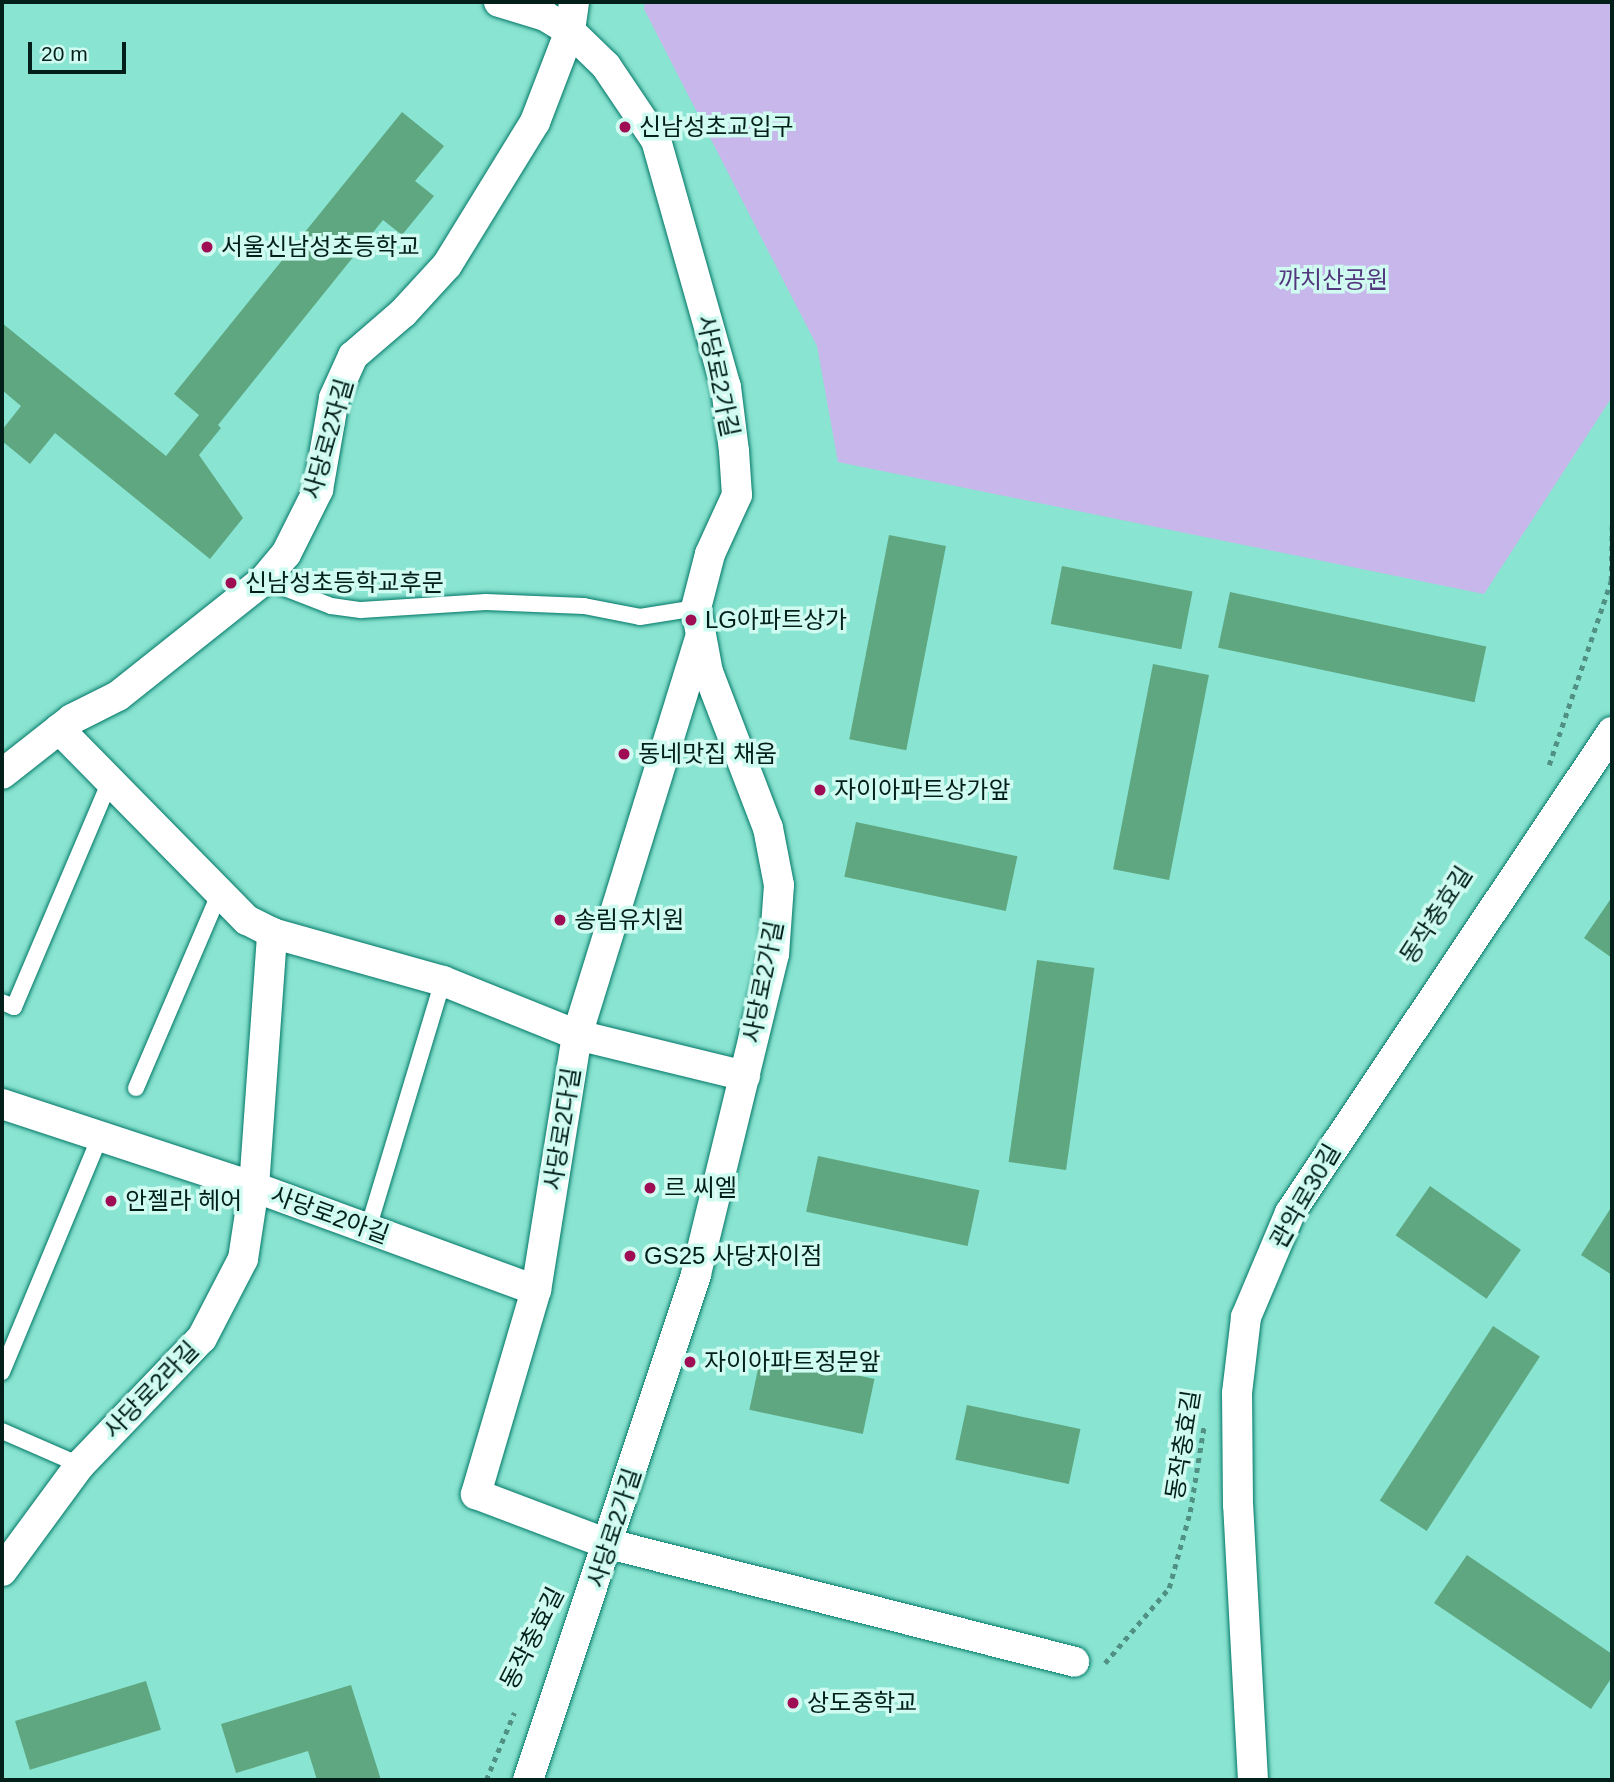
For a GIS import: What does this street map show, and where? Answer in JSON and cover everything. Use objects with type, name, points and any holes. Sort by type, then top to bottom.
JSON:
[{"type":"street","name":"사당로2가길","points":[[499,2],[545,16],[570,31],[606,66],[656,140],[726,387],[737,495],[710,554],[698,621],[708,672],[768,828],[779,885],[774,954],[696,1275],[662,1388],[606,1543],[603,1562],[528,1780]]},
{"type":"street","points":[[570,31],[574,2]]},
{"type":"street","name":"사당로2자길","points":[[2,774],[59,729],[118,696],[264,580],[286,554],[318,490],[334,398],[353,356],[403,313],[447,265],[535,122],[570,31]]},
{"type":"street","name":"사당로2다길","points":[[606,1543],[476,1494],[536,1290],[577,1035],[698,621]]},
{"type":"street","points":[[59,729],[247,920],[272,933],[443,981],[577,1035],[745,1076]]},
{"type":"street","name":"관악로30길","points":[[1253,1780],[1238,1505],[1237,1393],[1246,1317],[1290,1213],[1612,732]]},
{"type":"street","name":"사당로2라길","points":[[4,1565],[80,1465],[202,1338],[243,1259],[254,1187],[272,933]]},
{"type":"street","name":"사당로2아길","points":[[2,1104],[254,1187],[536,1290]]},
{"type":"street","points":[[606,1543],[1088,1664]]},
{"type":"lane","points":[[264,580],[331,606],[361,610],[486,602],[583,606],[640,617],[698,621]]},
{"type":"lane","points":[[2,1002],[14,1007],[110,781]]},
{"type":"lane","points":[[136,1088],[220,892]]},
{"type":"lane","points":[[368,1229],[443,981]]},
{"type":"lane","points":[[2,1372],[100,1136]]},
{"type":"lane","points":[[2,1431],[80,1465]]},
{"type":"path","points":[[1545,775],[1611,581],[1612,521]]},
{"type":"path","name":"동작충효길","points":[[1088,1664],[1169,1588],[1190,1512],[1204,1421]]},
{"type":"path","name":"동작충효길","points":[[486,1780],[518,1705]]},
{"type":"green space","name":"까치산공원","points":[[645,2],[1612,2],[1612,397],[1484,594],[838,462],[817,346],[644,9]]},
{"type":"building","points":[[402,112],[444,146],[415,181],[434,196],[402,235],[383,220],[218,425],[221,428],[199,455],[243,518],[210,559],[55,433],[30,464],[2,441],[2,430],[21,406],[2,390],[2,323],[166,456],[199,415],[174,394]]},
{"type":"building","points":[[889,535],[946,546],[906,750],[849,739]]},
{"type":"building","points":[[1062,566],[1193,591],[1181,649],[1051,624]]},
{"type":"building","points":[[1230,592],[1486,646],[1474,702],[1218,648]]},
{"type":"building","points":[[1153,664],[1209,675],[1169,880],[1113,869]]},
{"type":"building","points":[[856,822],[1017,856],[1006,911],[844,877]]},
{"type":"building","points":[[1612,897],[1612,958],[1584,938]]},
{"type":"building","points":[[1037,960],[1094,968],[1066,1170],[1009,1162]]},
{"type":"building","points":[[818,1156],[979,1190],[968,1246],[806,1212]]},
{"type":"building","points":[[1430,1186],[1521,1250],[1487,1299],[1396,1235]]},
{"type":"building","points":[[1612,1206],[1612,1275],[1581,1255]]},
{"type":"building","points":[[1493,1326],[1540,1356],[1427,1531],[1380,1500]]},
{"type":"building","points":[[761,1355],[874,1379],[863,1434],[749,1410]]},
{"type":"building","points":[[967,1405],[1080,1429],[1069,1484],[955,1460]]},
{"type":"building","points":[[1467,1555],[1612,1654],[1612,1677],[1591,1709],[1434,1603]]},
{"type":"building","points":[[146,1681],[161,1730],[30,1770],[15,1721]]},
{"type":"building","points":[[351,1685],[381,1780],[317,1780],[308,1751],[236,1773],[221,1724]]},
{"type":"place","name":"신남성초교입구","points":[[625,127]]},
{"type":"place","name":"서울신남성초등학교","points":[[207,247]]},
{"type":"place","name":"신남성초등학교후문","points":[[231,583]]},
{"type":"place","name":"LG아파트상가","points":[[691,620]]},
{"type":"place","name":"동네맛집 채움","points":[[624,754]]},
{"type":"place","name":"자이아파트상가앞","points":[[820,790]]},
{"type":"place","name":"송림유치원","points":[[560,920]]},
{"type":"place","name":"르 씨엘","points":[[650,1188]]},
{"type":"place","name":"안젤라 헤어","points":[[111,1201]]},
{"type":"place","name":"GS25 사당자이점","points":[[630,1256]]},
{"type":"place","name":"자이아파트정문앞","points":[[690,1362]]},
{"type":"place","name":"상도중학교","points":[[793,1703]]}]
